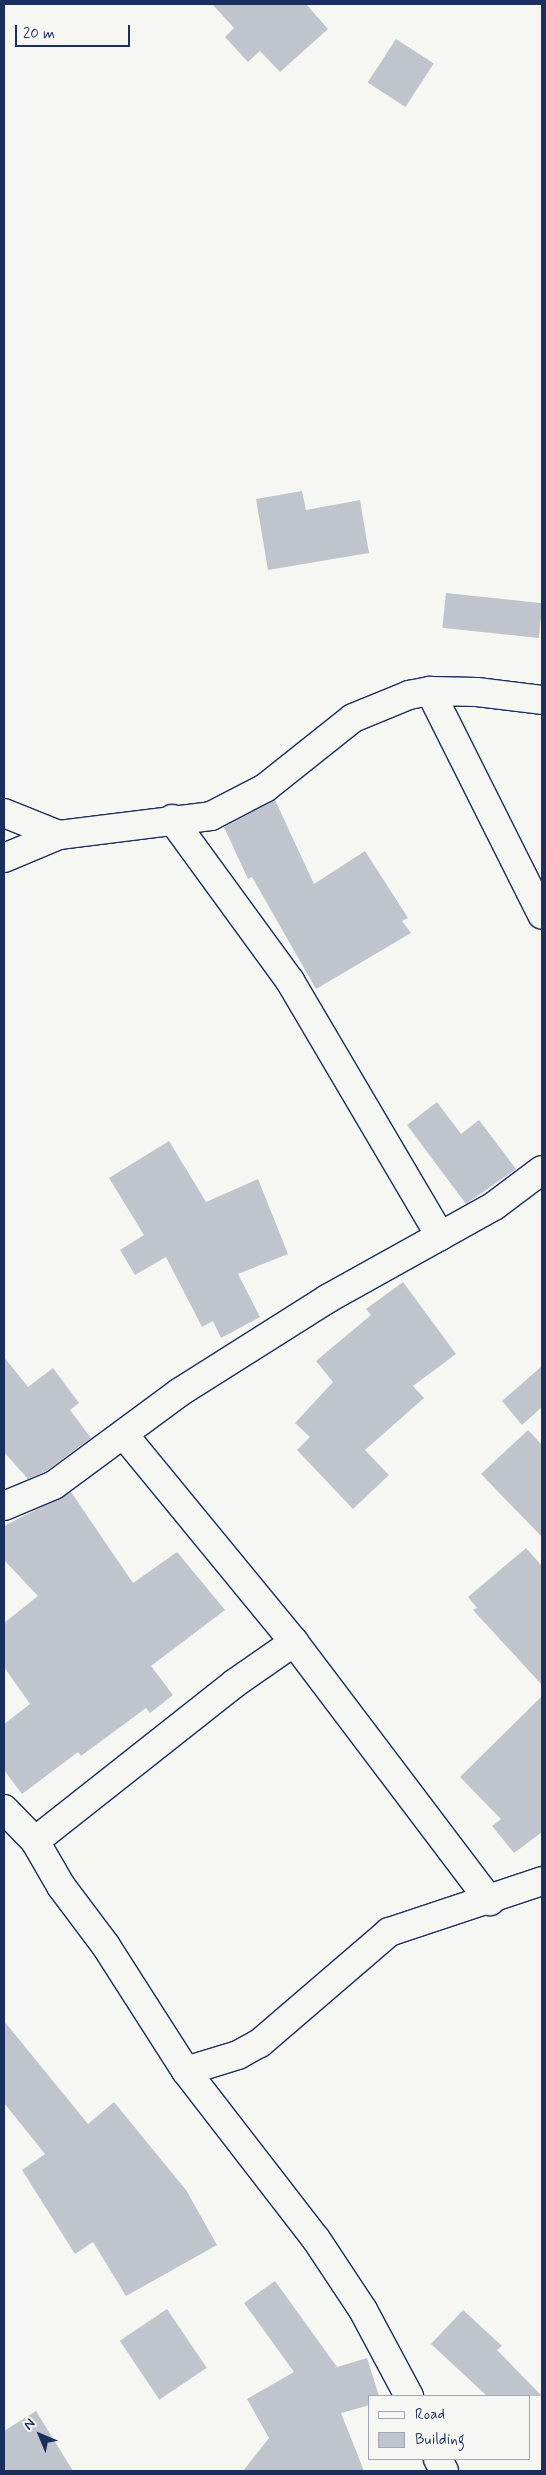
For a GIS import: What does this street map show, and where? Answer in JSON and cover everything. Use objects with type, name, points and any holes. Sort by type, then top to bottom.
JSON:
[{"type":"street","points":[[4,858],[59,835],[172,819],[211,816],[265,788],[353,718],[430,691],[542,700]]},
{"type":"street","points":[[430,691],[542,914]]},
{"type":"street","points":[[4,813],[59,835]]},
{"type":"street","points":[[172,819],[290,981],[440,1236]]},
{"type":"street","points":[[4,1506],[54,1485],[180,1392],[336,1295],[518,1190],[542,1170]]},
{"type":"street","points":[[124,1435],[294,1642],[490,1901]]},
{"type":"street","points":[[35,1841],[235,1683],[294,1642]]},
{"type":"street","points":[[4,1809],[35,1841],[61,1886],[106,1946],[186,2070],[316,2239],[363,2310],[408,2395]]},
{"type":"street","points":[[186,2070],[238,2055],[260,2043],[389,1932],[490,1901],[542,1881]]},
{"type":"building","points":[[212,4],[306,4],[328,29],[280,72],[260,51],[248,62],[225,37],[234,28]]},
{"type":"building","points":[[396,39],[434,64],[405,107],[368,83]]},
{"type":"building","points":[[302,491],[306,510],[360,500],[369,553],[268,570],[256,499]]},
{"type":"building","points":[[446,593],[542,603],[539,638],[442,628]]},
{"type":"building","points":[[275,800],[314,884],[365,851],[408,918],[402,921],[411,933],[316,989],[252,877],[248,879],[224,827]]},
{"type":"building","points":[[437,1102],[461,1134],[479,1120],[516,1169],[466,1204],[407,1125]]},
{"type":"building","points":[[169,1141],[206,1202],[258,1179],[288,1254],[238,1274],[260,1317],[221,1338],[213,1321],[202,1327],[166,1257],[135,1275],[120,1250],[144,1235],[109,1178]]},
{"type":"building","points":[[403,1282],[456,1354],[413,1386],[424,1398],[365,1450],[389,1475],[353,1509],[297,1450],[310,1437],[295,1423],[333,1382],[316,1361],[371,1315],[366,1309]]},
{"type":"building","points":[[4,1357],[28,1387],[53,1368],[79,1403],[70,1410],[91,1438],[46,1471],[28,1479],[4,1452]]},
{"type":"building","points":[[542,1366],[542,1407],[522,1425],[502,1401]]},
{"type":"building","points":[[528,1430],[542,1445],[542,1537],[481,1474]]},
{"type":"building","points":[[71,1492],[133,1583],[177,1552],[225,1610],[151,1666],[173,1695],[150,1713],[146,1708],[81,1756],[78,1752],[22,1794],[4,1770],[4,1724],[30,1704],[4,1667],[4,1623],[38,1596],[4,1560],[4,1526]]},
{"type":"building","points":[[526,1548],[542,1566],[542,1685],[473,1610],[477,1608],[468,1597]]},
{"type":"building","points":[[542,1696],[542,1832],[514,1853],[492,1826],[501,1819],[460,1777]]},
{"type":"building","points":[[4,2021],[88,2124],[114,2102],[186,2190],[217,2245],[126,2296],[93,2242],[75,2254],[22,2170],[45,2154],[4,2103]]},
{"type":"building","points":[[275,2281],[337,2367],[367,2358],[379,2395],[368,2395],[368,2406],[341,2413],[364,2471],[243,2471],[269,2438],[247,2399],[294,2372],[244,2303]]},
{"type":"building","points":[[167,2309],[207,2368],[159,2400],[120,2341]]},
{"type":"building","points":[[463,2310],[502,2346],[497,2350],[542,2396],[486,2395],[431,2344]]},
{"type":"building","points":[[36,2411],[73,2471],[4,2471],[4,2431]]}]
